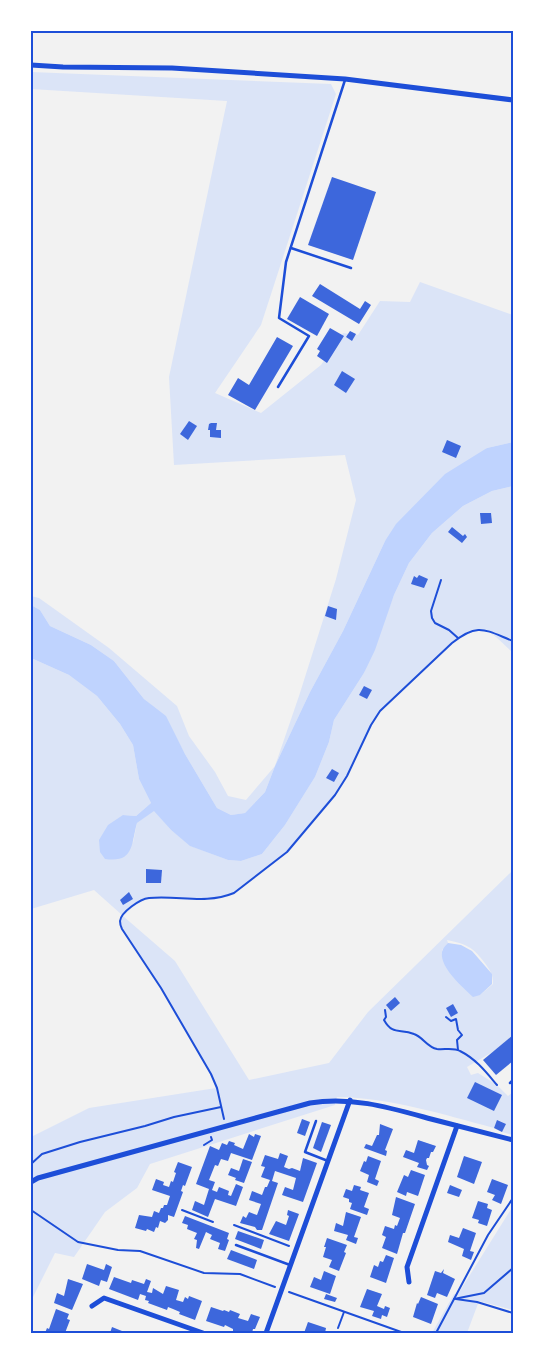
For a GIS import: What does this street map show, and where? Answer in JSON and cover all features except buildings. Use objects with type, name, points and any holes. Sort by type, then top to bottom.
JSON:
[{"type":"street","points":[[31,65],[63,68],[172,68],[345,79],[513,100]]},
{"type":"street","points":[[31,1182],[38,1178],[310,1102],[327,1100],[350,1100],[382,1106],[513,1140]]},
{"type":"street","points":[[266,1333],[350,1100]]},
{"type":"street","points":[[409,1282],[407,1267],[457,1126]]},
{"type":"street","points":[[92,1306],[104,1298],[203,1333]]},
{"type":"lane","points":[[278,387],[309,336],[279,318],[286,262],[345,79]]},
{"type":"lane","points":[[291,248],[351,268]]},
{"type":"lane","points":[[316,1121],[305,1152],[328,1161]]},
{"type":"lane","points":[[236,1245],[290,1265]]},
{"type":"path","points":[[440,580],[433,604],[432,618],[435,623],[450,630],[458,638]]},
{"type":"path","points":[[225,1126],[222,1107],[211,1074],[161,988],[122,929],[120,922],[122,916],[147,898],[203,900],[224,897],[234,893],[287,852],[335,795],[348,776],[371,725],[380,711],[458,638],[464,633],[478,628],[513,641]]},
{"type":"path","points":[[385,1010],[386,1017],[384,1020],[388,1028],[398,1032],[414,1034],[437,1049],[458,1050],[477,1062],[497,1085]]},
{"type":"path","points":[[446,1017],[451,1021],[456,1019],[458,1030],[462,1035],[457,1040],[458,1050]]},
{"type":"path","points":[[31,1164],[42,1154],[80,1142],[174,1117],[222,1107]]},
{"type":"path","points":[[436,1333],[488,1235],[513,1198]]},
{"type":"path","points":[[31,1210],[78,1242],[118,1250],[140,1251],[204,1272],[240,1274],[404,1333]]},
{"type":"path","points":[[182,1210],[213,1222]]},
{"type":"path","points":[[234,1225],[296,1249]]},
{"type":"path","points":[[454,1299],[484,1292],[513,1268]]},
{"type":"path","points":[[454,1299],[477,1302],[513,1313]]},
{"type":"path","points":[[338,1328],[344,1312]]},
{"type":"shaded area","points":[[31,72],[331,84],[336,94],[261,325],[215,393],[261,413],[321,365],[343,333],[358,335],[380,301],[410,302],[420,282],[513,315],[513,442],[487,448],[385,541],[343,631],[310,692],[275,766],[336,579],[356,500],[345,455],[174,465],[169,377],[227,101],[31,89]]},
{"type":"shaded area","points":[[513,486],[513,653],[498,638],[485,630],[471,631],[452,643],[380,711],[371,725],[347,776],[335,795],[287,852],[234,893],[224,897],[203,900],[147,898],[123,916],[175,961],[249,1080],[329,1063],[368,1012],[513,870],[513,1035],[494,1051],[467,1067],[471,1075],[478,1073],[497,1085],[508,1096],[513,1092],[513,1135],[502,1132],[506,1124],[498,1120],[494,1128],[436,1112],[377,1100],[337,1097],[335,1105],[150,1164],[137,1188],[105,1212],[74,1257],[55,1253],[31,1301],[31,1137],[89,1108],[216,1088],[211,1074],[161,988],[122,929],[120,922],[122,915],[94,890],[31,909],[31,658],[69,675],[97,696],[120,724],[133,745],[139,779],[151,803],[136,816],[123,815],[133,843],[137,823],[154,810],[171,830],[191,846],[228,860],[241,861],[262,854],[285,825],[315,777],[329,742],[334,720],[364,673],[394,595],[409,563],[432,533],[463,506],[492,491]],"holes":[[[447,940],[464,945],[472,950],[488,967],[493,984],[480,995],[442,950],[448,943]]]},
{"type":"shaded area","points":[[31,596],[39,598],[109,648],[177,706],[189,736],[215,772],[228,796],[246,800],[275,766],[265,792],[245,813],[231,815],[217,808],[166,718],[144,699],[114,661],[91,645],[50,626],[40,610],[31,605]]},
{"type":"shaded area","points":[[513,1206],[513,1310],[479,1301],[467,1333],[432,1333],[454,1294],[458,1294]]},
{"type":"water","points":[[513,442],[513,486],[492,491],[463,506],[432,533],[409,563],[394,595],[375,650],[364,673],[334,720],[329,742],[315,777],[285,825],[262,854],[241,861],[228,860],[190,846],[171,830],[154,811],[137,823],[130,851],[126,855],[114,860],[105,859],[100,852],[99,840],[108,825],[123,815],[136,816],[151,803],[139,779],[133,745],[120,724],[97,696],[69,675],[31,658],[31,605],[40,610],[50,626],[91,645],[114,661],[144,699],[166,716],[185,754],[217,808],[231,815],[245,813],[265,792],[275,766],[310,692],[343,631],[385,541],[396,524],[445,474],[487,448]]},
{"type":"water","points":[[448,943],[461,945],[472,951],[492,974],[492,984],[480,995],[473,997],[457,982],[447,969],[442,955],[443,949]]}]
